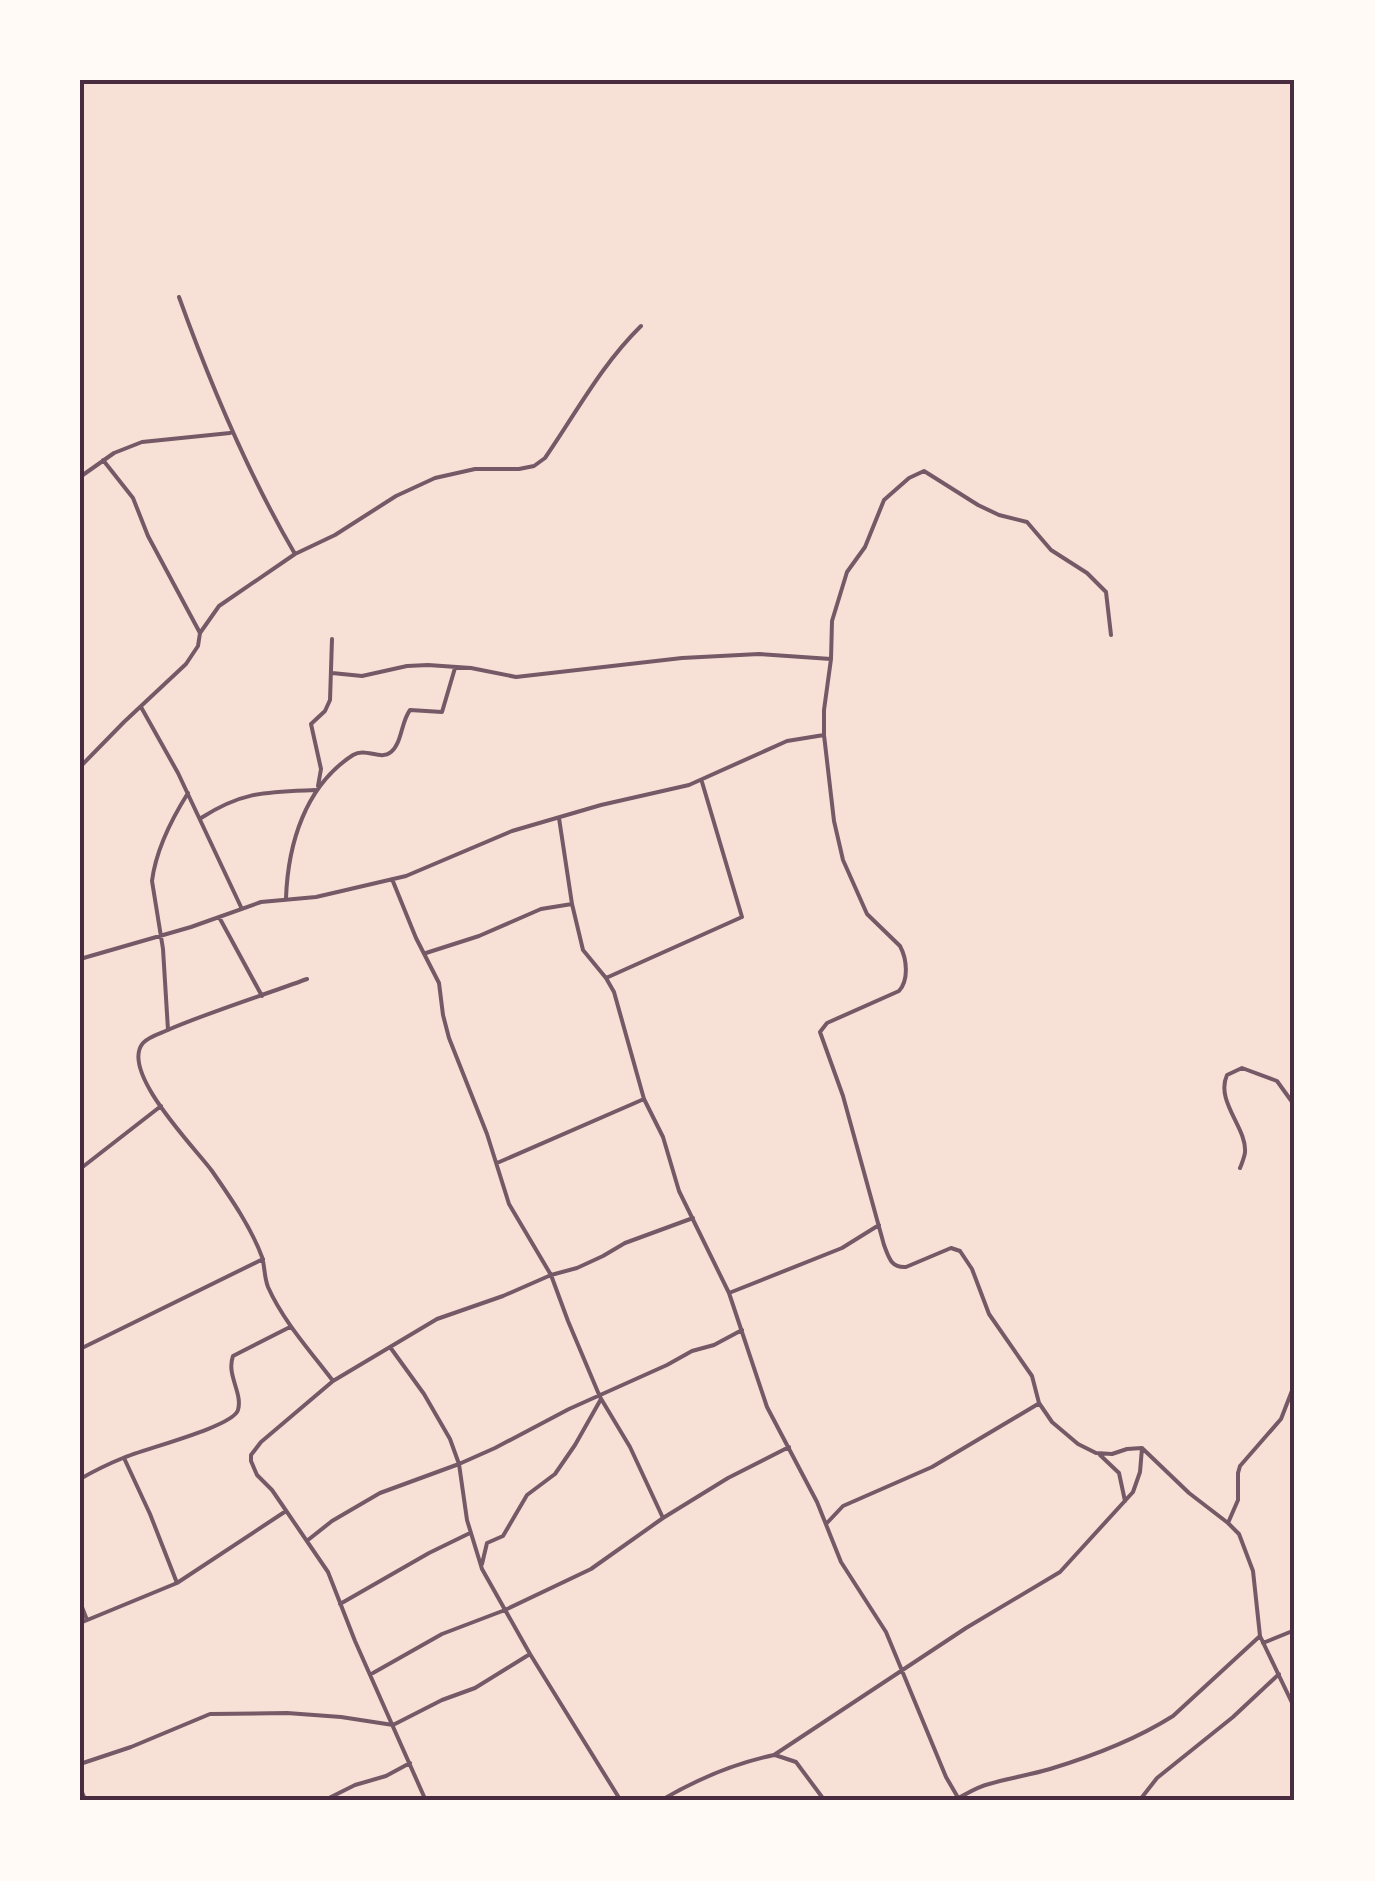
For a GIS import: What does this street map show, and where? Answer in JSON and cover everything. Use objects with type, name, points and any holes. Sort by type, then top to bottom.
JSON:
[{"type":"street","points":[[178,297],[232,432],[295,554]]},
{"type":"street","points":[[80,767],[186,664],[198,646],[200,632],[219,606],[295,554],[435,478],[475,469],[534,466],[545,458],[608,362],[641,326]]},
{"type":"street","points":[[80,477],[122,449],[142,442],[232,432]]},
{"type":"street","points":[[104,460],[132,498],[200,632]]},
{"type":"street","points":[[1111,636],[1106,592],[1051,550],[1027,522],[978,506],[924,471],[884,500],[865,547],[847,572],[832,621],[824,735],[834,821],[843,860],[867,914],[900,946],[906,981],[903,988],[827,1023],[820,1032],[892,1263],[906,1267],[955,1248],[972,1269],[989,1314],[1032,1376],[1043,1411],[1062,1432],[1078,1444],[1105,1454],[1142,1448]]},
{"type":"street","points":[[317,788],[321,769],[310,724],[328,707],[332,691],[332,639]]},
{"type":"street","points":[[332,673],[362,676],[408,666],[455,666],[516,676],[682,658],[759,654],[831,659]]},
{"type":"street","points":[[286,898],[288,863],[308,802],[317,788],[357,753],[384,756],[392,752],[404,718],[412,710],[442,712],[455,666]]},
{"type":"street","points":[[141,707],[188,793],[241,908]]},
{"type":"street","points":[[80,958],[261,902],[316,897],[392,879],[512,831],[702,780],[787,741],[824,735]]},
{"type":"street","points":[[606,978],[742,917],[702,780]]},
{"type":"street","points":[[200,818],[223,804],[253,794],[317,788]]},
{"type":"street","points":[[168,1030],[154,870],[166,832],[188,793]]},
{"type":"street","points":[[559,818],[583,950],[606,978],[620,1007],[644,1100],[663,1137],[679,1191],[729,1293],[759,1387],[841,1562],[886,1632],[957,1800],[988,1784],[1085,1758],[1160,1724],[1260,1636]]},
{"type":"street","points":[[392,879],[439,982],[445,1024],[506,1196],[551,1274],[600,1398],[630,1447],[663,1518]]},
{"type":"street","points":[[424,954],[479,936],[541,908],[572,904]]},
{"type":"street","points":[[218,917],[262,996]]},
{"type":"street","points":[[306,979],[168,1030],[145,1041],[138,1058],[140,1071],[161,1106],[213,1173],[248,1229],[262,1259],[270,1291],[333,1382]]},
{"type":"street","points":[[1240,1168],[1246,1153],[1230,1108],[1224,1082],[1227,1075],[1242,1068],[1273,1078],[1295,1106]]},
{"type":"street","points":[[496,1164],[644,1100]]},
{"type":"street","points":[[80,1169],[161,1106]]},
{"type":"street","points":[[426,1801],[328,1572],[272,1490],[256,1475],[251,1455],[260,1442],[333,1382],[438,1320],[551,1274],[577,1268],[625,1243],[693,1218]]},
{"type":"street","points":[[729,1293],[842,1248],[879,1224]]},
{"type":"street","points":[[80,1350],[262,1259]]},
{"type":"street","points":[[80,1479],[123,1457],[233,1418],[239,1404],[230,1363],[233,1356],[292,1326]]},
{"type":"street","points":[[308,1540],[380,1493],[495,1448],[569,1409],[742,1330]]},
{"type":"street","points":[[390,1347],[450,1439],[459,1464],[470,1533],[482,1569],[620,1801]]},
{"type":"street","points":[[1228,1523],[1238,1500],[1240,1466],[1281,1419],[1295,1383]]},
{"type":"street","points":[[482,1569],[486,1543],[503,1536],[527,1495],[547,1481],[563,1462],[600,1398]]},
{"type":"street","points":[[826,1524],[843,1506],[932,1467],[1040,1403]]},
{"type":"street","points":[[371,1675],[442,1634],[591,1569],[663,1518],[789,1447]]},
{"type":"street","points":[[1142,1448],[1239,1534],[1253,1571],[1260,1636],[1295,1709]]},
{"type":"street","points":[[660,1801],[710,1774],[774,1755],[900,1670],[1060,1572],[1125,1502],[1138,1482],[1142,1448]]},
{"type":"street","points":[[1096,1452],[1119,1473],[1125,1502]]},
{"type":"street","points":[[123,1457],[177,1583]]},
{"type":"street","points":[[80,1623],[177,1583],[286,1511]]},
{"type":"street","points":[[340,1604],[470,1533]]},
{"type":"street","points":[[80,1602],[88,1620]]},
{"type":"street","points":[[1263,1643],[1295,1630]]},
{"type":"street","points":[[80,1764],[210,1714],[287,1712],[393,1725],[476,1688],[530,1654]]},
{"type":"street","points":[[1139,1801],[1157,1778],[1223,1726],[1279,1674]]},
{"type":"street","points":[[774,1755],[796,1762],[825,1801]]},
{"type":"street","points":[[323,1801],[410,1763]]},
{"type":"street","points":[[80,1788],[86,1801]]}]
